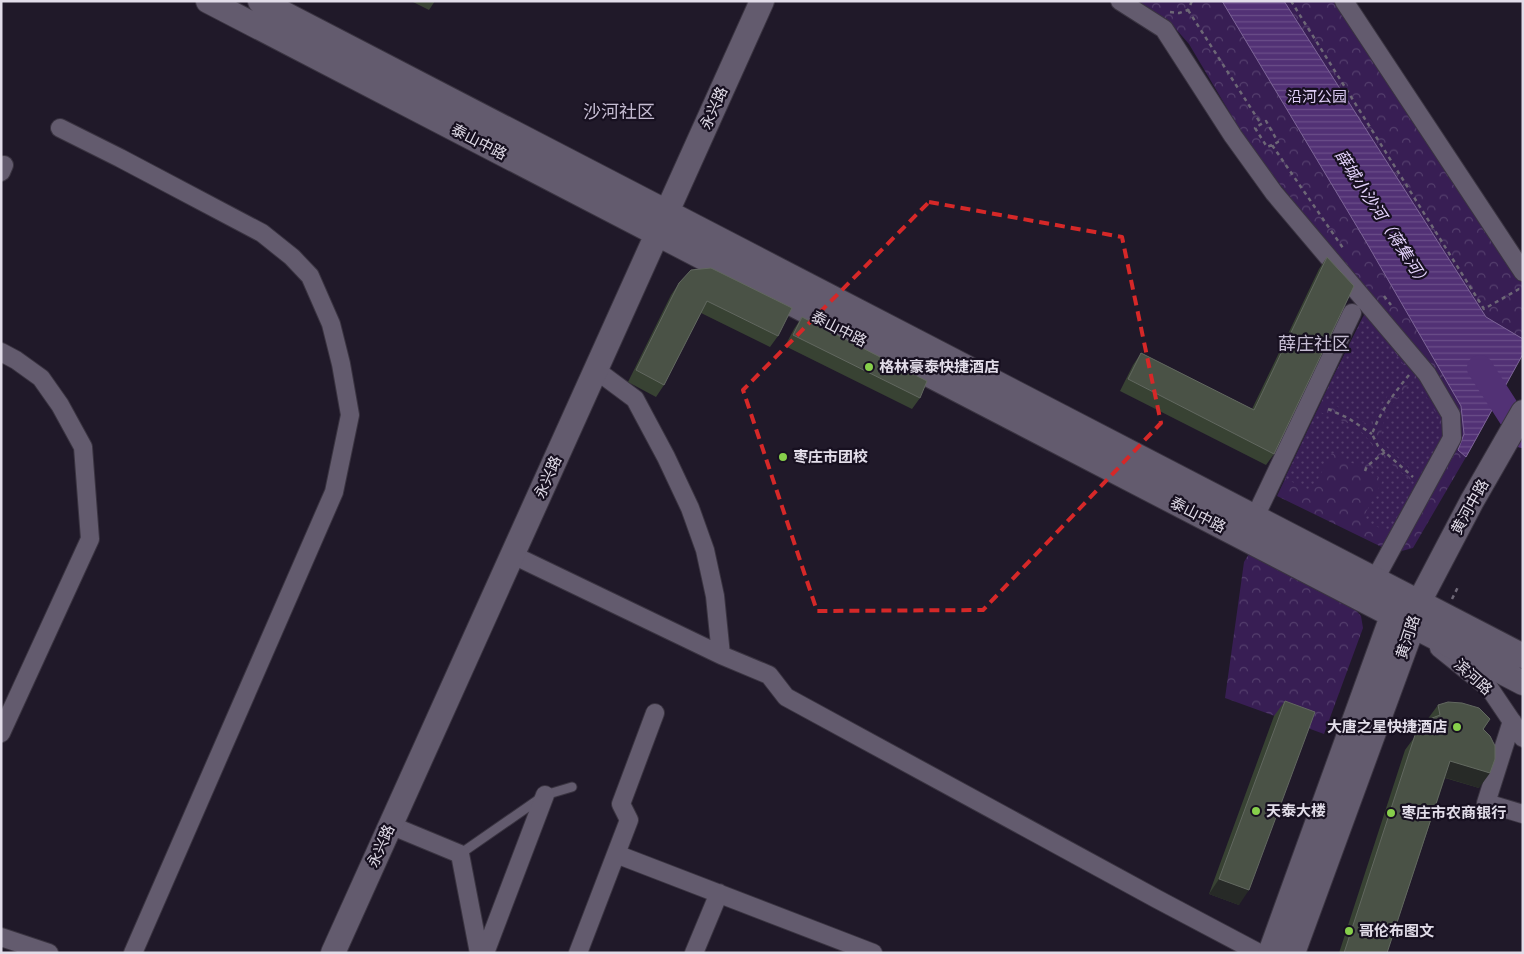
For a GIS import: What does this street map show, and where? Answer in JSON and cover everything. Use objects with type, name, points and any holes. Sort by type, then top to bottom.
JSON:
[{"type":"main road","name":"泰山中路","points":[[208,1],[1523,683]]},
{"type":"main road","name":"泰山中路","points":[[260,1],[1523,656]]},
{"type":"main road","name":"永兴路","points":[[333,953],[762,1]]},
{"type":"main road","name":"黄河中路","points":[[1419,602],[1472,501],[1523,412]]},
{"type":"main road","name":"黄河路","points":[[1270,953],[1392,616],[1419,602]]},
{"type":"main road","name":"黄河路","points":[[1293,953],[1413,626],[1419,602]]},
{"type":"street","points":[[1120,1],[1164,29],[1233,136],[1274,193],[1427,374],[1451,415],[1452,438],[1376,579]]},
{"type":"street","points":[[1344,1],[1523,272]]},
{"type":"street","points":[[60,128],[262,234],[292,257],[310,276],[331,324],[350,415],[334,492],[133,953]]},
{"type":"street","points":[[1254,517],[1352,313]]},
{"type":"street","points":[[1,352],[41,378],[60,405],[83,447],[90,539],[1,733]]},
{"type":"street","points":[[596,370],[635,399],[666,457],[690,508],[705,550],[715,596],[722,654]]},
{"type":"street","points":[[513,554],[769,675],[786,697],[1259,953]]},
{"type":"street","name":"滨河路","points":[[1413,626],[1490,689],[1523,738]]},
{"type":"street","points":[[578,953],[629,820],[621,804],[655,713]]},
{"type":"street","points":[[1512,721],[1486,803],[1523,814]]},
{"type":"street","points":[[485,953],[545,795]]},
{"type":"street","points":[[390,825],[460,854],[479,953]]},
{"type":"street","points":[[616,854],[873,953]]},
{"type":"street","points":[[694,953],[719,893]]},
{"type":"street","points":[[1,937],[49,953]]},
{"type":"lane","points":[[460,854],[545,795],[572,787]]},
{"type":"path","points":[[1188,10],[1192,1]]},
{"type":"path","points":[[1291,1],[1484,308],[1520,289],[1523,290]]},
{"type":"path","points":[[1163,9],[1171,13],[1188,10]]},
{"type":"path","points":[[1188,10],[1262,124]]},
{"type":"path","points":[[1266,121],[1278,142],[1272,145],[1267,148],[1255,128],[1266,121]]},
{"type":"path","points":[[1272,145],[1331,233],[1347,253]]},
{"type":"path","points":[[1380,293],[1392,308]]},
{"type":"path","points":[[1372,434],[1376,422],[1398,388],[1420,366]]},
{"type":"path","points":[[1328,409],[1348,418],[1372,434],[1378,446],[1426,487]]},
{"type":"path","points":[[1365,471],[1367,466],[1385,452]]},
{"type":"highlighted area","points":[[929,202],[1122,237],[1161,423],[983,610],[817,611],[743,390]]},
{"type":"green space","name":"沿河公园","points":[[1135,1],[1355,1],[1523,260],[1523,354],[1413,548],[1394,553],[1277,496],[1372,299],[1250,147],[1189,44],[1174,27]]},
{"type":"green space","points":[[1363,317],[1376,329],[1408,372],[1390,391],[1375,420],[1367,424],[1322,400]]},
{"type":"green space","points":[[1415,378],[1439,418],[1441,440],[1420,475],[1412,471],[1384,445],[1382,437],[1382,428],[1390,410],[1402,392]]},
{"type":"green space","points":[[1317,411],[1353,425],[1365,435],[1378,453],[1362,468],[1332,453],[1311,492],[1285,478]]},
{"type":"green space","points":[[1381,459],[1385,459],[1416,484],[1389,532],[1362,520],[1383,480],[1369,472]]},
{"type":"green space","points":[[1250,552],[1351,605],[1361,616],[1363,628],[1324,734],[1225,698],[1244,562]]},
{"type":"water","points":[[1222,1],[1284,1],[1486,317],[1523,339],[1523,354],[1466,457],[1458,450],[1464,434],[1461,406],[1365,240]]},
{"type":"building","points":[[1327,257],[1354,286],[1274,454],[1128,379],[1141,353],[1254,410]]},
{"type":"building","points":[[711,268],[792,308],[778,336],[707,301],[664,385],[636,370],[679,283],[691,270]]},
{"type":"building","points":[[802,317],[927,381],[920,398],[793,335]]},
{"type":"building","name":"天泰大楼","points":[[1285,701],[1315,712],[1249,890],[1219,879]]},
{"type":"building","points":[[1448,702],[1462,703],[1479,708],[1490,719],[1483,729],[1490,736],[1495,746],[1495,759],[1490,773],[1450,761],[1387,953],[1344,953],[1415,735],[1427,720],[1440,715],[1438,705]]},
{"type":"waterway","name":"薛城小沙河（蒋集河）","points":[[1480,368],[1523,435]]},
{"type":"place","name":"格林豪泰快捷酒店","points":[[869,367]]},
{"type":"place","name":"枣庄市团校","points":[[783,457]]},
{"type":"place","name":"大唐之星快捷酒店","points":[[1457,727]]},
{"type":"place","name":"天泰大楼","points":[[1256,811]]},
{"type":"place","name":"枣庄市农商银行","points":[[1391,813]]},
{"type":"place","name":"哥伦布图文","points":[[1349,931]]},
{"type":"district","name":"沙河社区","points":[[619,112]]},
{"type":"district","name":"薛庄社区","points":[[1314,344]]}]
